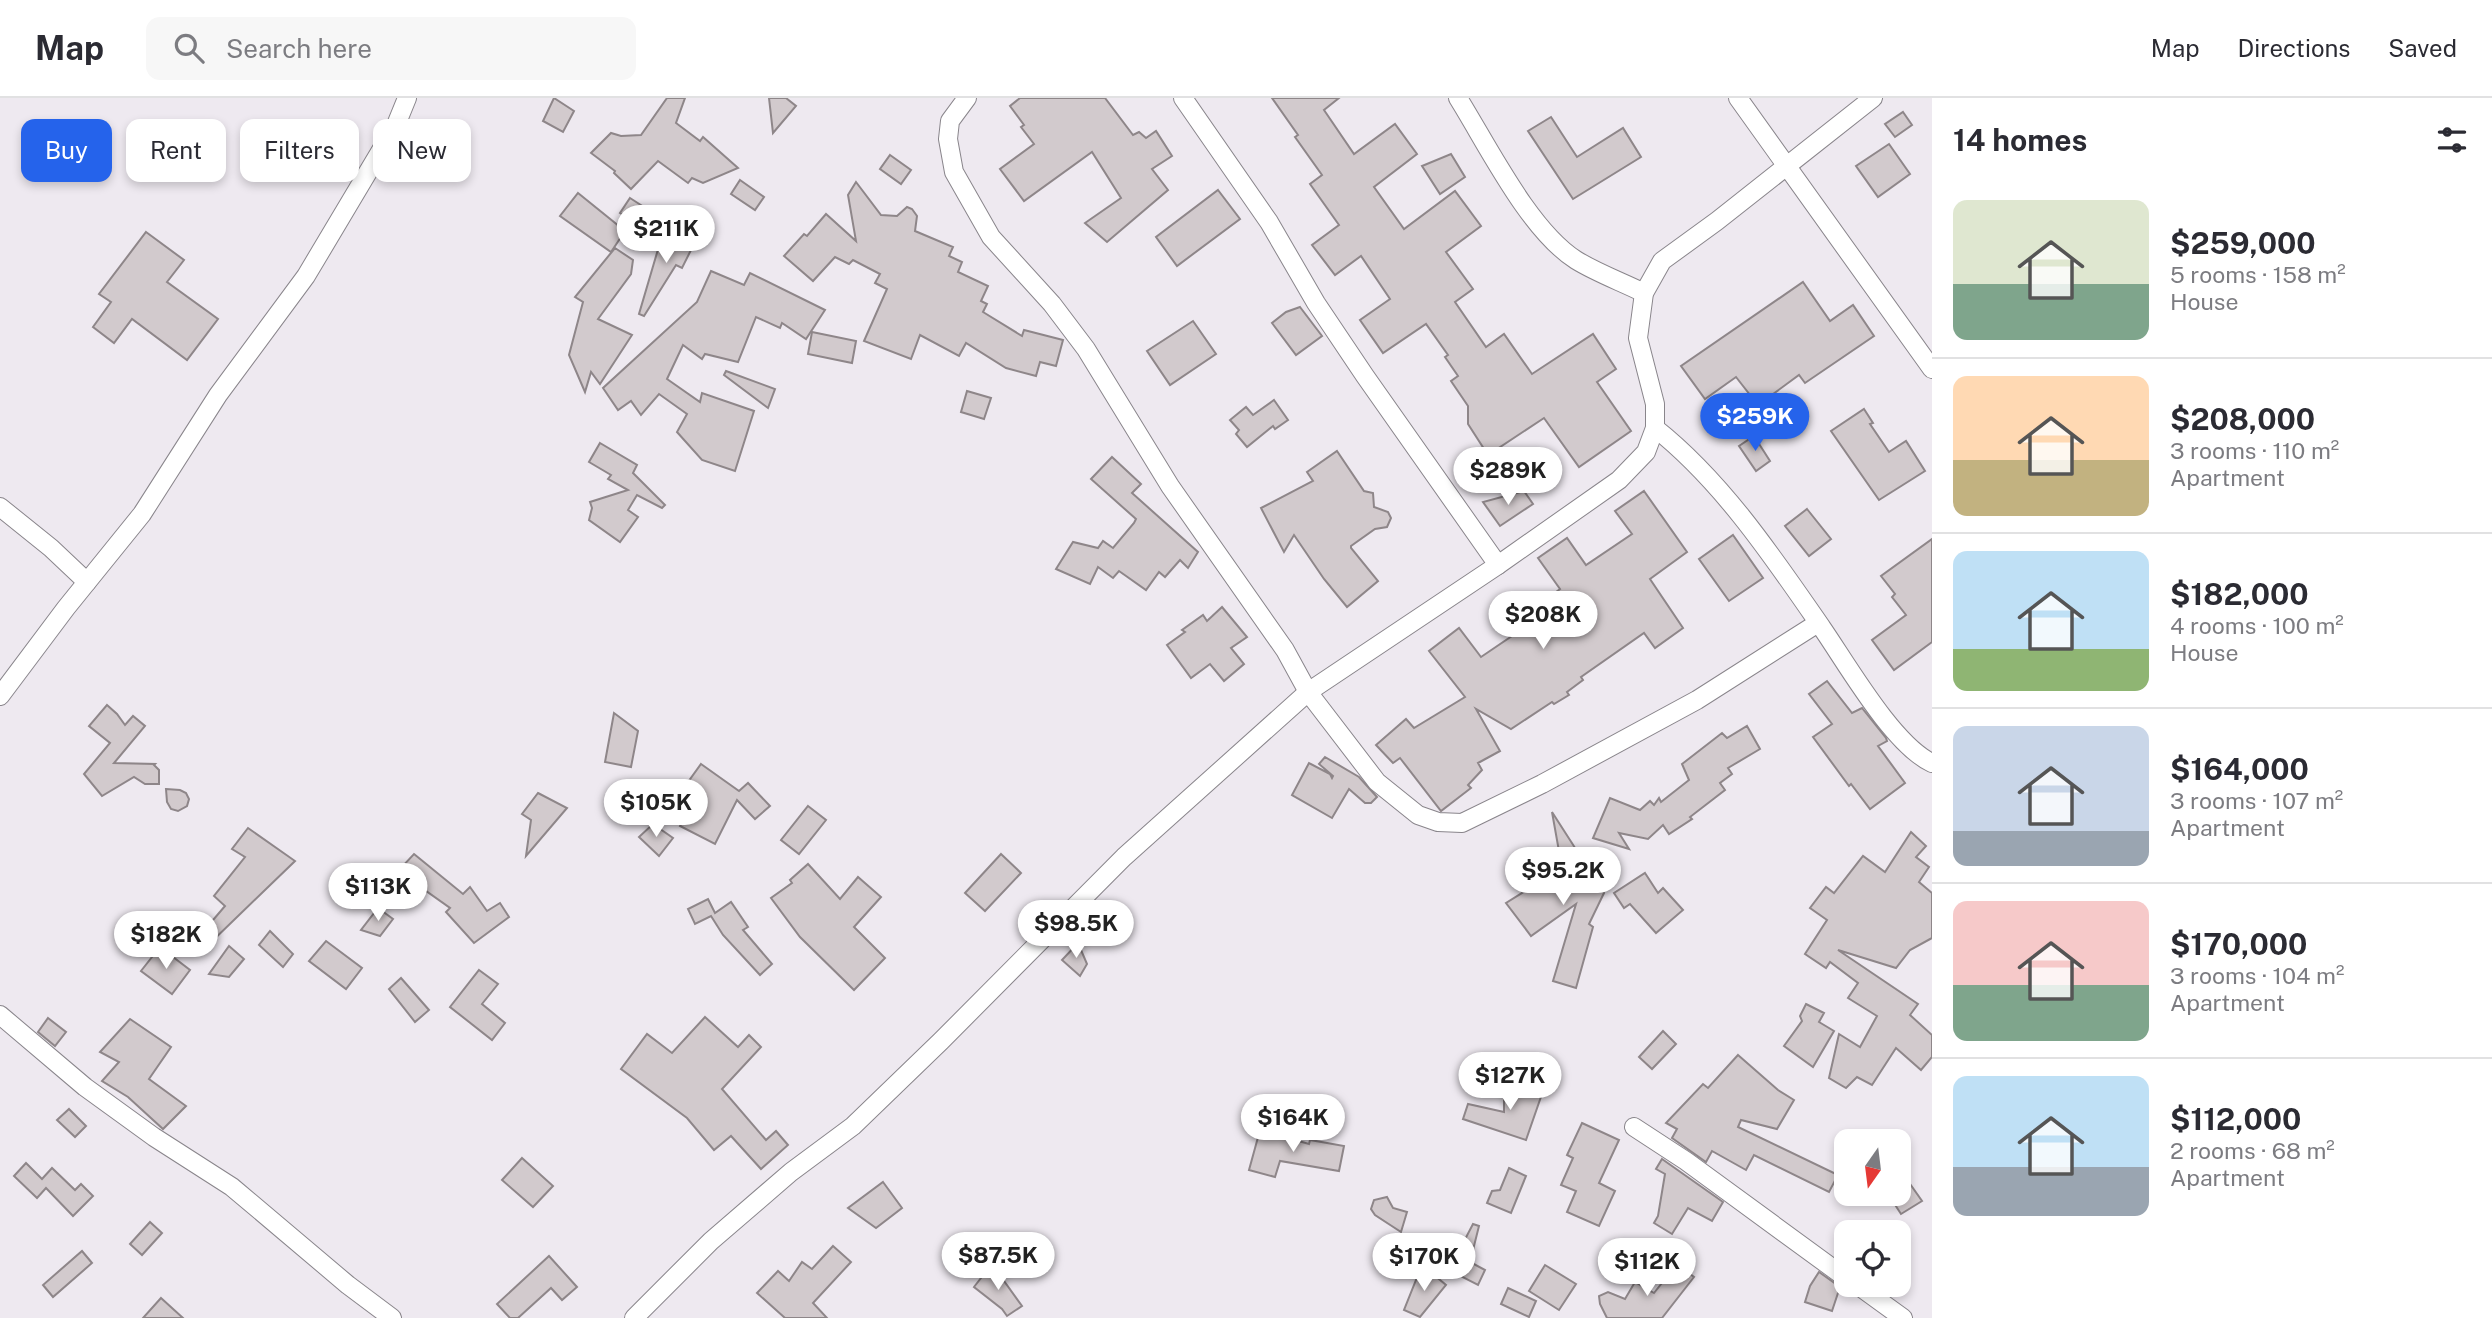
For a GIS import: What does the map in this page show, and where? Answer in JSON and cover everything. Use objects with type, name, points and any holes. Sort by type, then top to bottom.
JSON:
[{"type":"street","points":[[0,696],[142,514],[218,395],[306,276],[396,125],[407,98]]},
{"type":"street","points":[[967,98],[950,121],[948,139],[954,172],[991,237],[1052,304],[1086,349],[1170,486],[1285,650],[1308,692],[1377,782],[1418,815],[1438,822],[1462,823],[1542,784],[1697,700],[1818,622]]},
{"type":"street","points":[[1183,98],[1269,222],[1316,303],[1365,376],[1498,565]]},
{"type":"street","points":[[1458,98],[1521,201],[1545,233],[1575,259],[1644,293]]},
{"type":"street","points":[[1738,98],[1932,369]]},
{"type":"street","points":[[634,1318],[711,1241],[771,1189],[853,1126],[942,1041],[1124,857],[1308,692],[1619,480],[1646,452],[1654,428],[1655,404],[1638,338],[1644,293],[1662,261],[1873,98]]},
{"type":"street","points":[[1654,428],[1686,452],[1768,552],[1877,708],[1904,742],[1932,763]]},
{"type":"street","points":[[0,507],[51,548],[87,582]]},
{"type":"street","points":[[0,1015],[85,1087],[154,1138],[232,1187],[348,1285],[392,1318]]},
{"type":"street","points":[[1634,1127],[1686,1161],[1834,1269]]},
{"type":"street","points":[[1874,1297],[1903,1318]]},
{"type":"building","points":[[554,98],[574,111],[563,132],[543,121]]},
{"type":"building","points":[[667,98],[685,98],[676,123],[700,141],[703,137],[738,168],[703,183],[692,178],[688,183],[658,161],[631,189],[615,171],[591,153],[611,133],[621,136],[641,135]]},
{"type":"building","points":[[769,98],[786,98],[796,106],[773,133]]},
{"type":"building","points":[[1020,98],[1105,98],[1133,135],[1139,132],[1146,138],[1156,131],[1172,156],[1152,169],[1168,190],[1107,242],[1085,223],[1121,198],[1092,152],[1024,201],[1000,169],[1034,144],[1010,106]]},
{"type":"building","points":[[1272,98],[1339,98],[1324,110],[1354,154],[1395,124],[1417,154],[1374,187],[1404,229],[1455,191],[1481,226],[1446,252],[1473,289],[1455,302],[1486,347],[1504,334],[1532,374],[1593,334],[1616,369],[1597,382],[1631,431],[1579,467],[1544,418],[1488,455],[1468,424],[1468,406],[1451,381],[1458,376],[1445,357],[1448,355],[1426,324],[1383,353],[1360,320],[1390,299],[1361,256],[1335,275],[1312,245],[1339,225],[1310,184],[1322,175]]},
{"type":"building","points":[[1903,112],[1912,125],[1895,137],[1885,124]]},
{"type":"building","points":[[1551,117],[1577,157],[1623,128],[1641,157],[1573,199],[1528,131]]},
{"type":"building","points":[[1889,144],[1910,174],[1878,197],[1856,166]]},
{"type":"building","points":[[1451,154],[1465,177],[1440,194],[1422,166]]},
{"type":"building","points":[[890,155],[911,170],[901,184],[880,169]]},
{"type":"building","points":[[740,180],[764,197],[755,210],[731,194]]},
{"type":"building","points":[[856,182],[881,215],[897,216],[907,207],[912,209],[917,216],[915,231],[953,247],[949,256],[962,262],[958,272],[988,286],[981,301],[987,304],[983,312],[1022,336],[1024,330],[1063,340],[1056,366],[1040,362],[1036,376],[1006,368],[966,343],[959,356],[920,335],[911,359],[864,341],[887,289],[875,283],[880,274],[853,260],[849,264],[835,257],[813,281],[784,256],[804,234],[807,236],[826,214],[856,241],[848,195]]},
{"type":"building","points":[[1218,190],[1240,219],[1177,266],[1156,237]]},
{"type":"building","points":[[578,193],[625,231],[611,252],[560,216]]},
{"type":"building","points":[[630,198],[664,220],[654,235],[620,213]]},
{"type":"building","points":[[664,229],[695,242],[682,268],[676,265],[644,316],[639,314]]},
{"type":"building","points":[[146,232],[184,260],[167,282],[218,319],[187,360],[132,319],[114,343],[93,327],[111,302],[99,294]]},
{"type":"building","points":[[615,248],[633,260],[631,274],[598,319],[632,335],[600,384],[591,372],[585,392],[569,355],[583,302],[575,297]]},
{"type":"building","points":[[711,271],[744,285],[750,273],[825,310],[806,339],[782,323],[780,328],[756,317],[738,362],[705,354],[702,359],[683,345],[667,379],[700,402],[702,393],[754,411],[735,471],[702,460],[677,432],[687,414],[659,394],[641,415],[631,401],[618,410],[603,388],[697,302]]},
{"type":"building","points":[[1803,282],[1830,321],[1853,305],[1874,336],[1805,383],[1799,375],[1758,405],[1736,377],[1705,399],[1681,366]]},
{"type":"building","points":[[1300,307],[1322,336],[1296,355],[1272,323],[1286,312]]},
{"type":"building","points":[[1193,321],[1216,354],[1170,385],[1147,351]]},
{"type":"building","points":[[812,332],[856,341],[852,363],[808,354]]},
{"type":"building","points":[[726,371],[775,389],[768,408],[724,375]]},
{"type":"building","points":[[967,391],[991,398],[984,419],[961,412]]},
{"type":"building","points":[[1274,400],[1288,420],[1275,429],[1273,426],[1247,447],[1236,434],[1239,430],[1230,420],[1246,407],[1253,415]]},
{"type":"building","points":[[1864,409],[1873,423],[1870,424],[1889,452],[1906,441],[1925,471],[1879,500],[1831,431]]},
{"type":"building","points":[[1754,436],[1770,461],[1756,471],[1739,446]]},
{"type":"building","points":[[600,443],[637,465],[633,473],[665,505],[662,508],[637,495],[628,510],[638,517],[620,542],[589,520],[592,508],[590,502],[628,490],[608,479],[611,475],[589,462]]},
{"type":"building","points":[[1337,451],[1364,491],[1373,493],[1374,507],[1388,512],[1391,518],[1387,527],[1375,529],[1351,546],[1378,581],[1347,607],[1294,535],[1284,552],[1261,508],[1313,481],[1307,472]]},
{"type":"building","points":[[1498,452],[1508,467],[1475,490],[1464,475]]},
{"type":"building","points":[[1112,457],[1141,484],[1132,493],[1198,552],[1188,568],[1180,560],[1165,577],[1159,572],[1146,590],[1119,571],[1113,578],[1098,567],[1090,584],[1056,569],[1073,542],[1098,548],[1103,541],[1113,548],[1136,519],[1091,479]]},
{"type":"building","points":[[1524,491],[1533,504],[1500,526],[1483,502]]},
{"type":"building","points":[[1644,491],[1687,552],[1650,579],[1683,628],[1655,648],[1644,633],[1581,677],[1583,680],[1567,692],[1569,695],[1554,704],[1552,702],[1511,729],[1476,709],[1500,751],[1478,763],[1482,770],[1468,785],[1471,788],[1441,811],[1400,758],[1393,763],[1376,745],[1406,719],[1414,728],[1465,697],[1429,651],[1459,628],[1481,657],[1518,632],[1531,629],[1523,617],[1560,589],[1538,558],[1567,538],[1586,565],[1632,534],[1615,511]]},
{"type":"building","points":[[1807,509],[1831,539],[1809,556],[1785,526]]},
{"type":"building","points":[[1733,535],[1763,578],[1729,601],[1699,559]]},
{"type":"building","points":[[1932,539],[1932,642],[1894,670],[1872,640],[1906,615],[1881,576]]},
{"type":"building","points":[[1222,607],[1247,637],[1231,648],[1244,664],[1224,681],[1210,664],[1191,678],[1167,645],[1203,615],[1207,621]]},
{"type":"building","points":[[1827,681],[1852,713],[1862,708],[1886,738],[1887,741],[1878,746],[1905,783],[1870,809],[1851,784],[1849,786],[1813,737],[1832,724],[1809,694]]},
{"type":"building","points":[[107,705],[125,725],[133,716],[145,726],[114,763],[155,764],[159,770],[159,784],[145,784],[134,777],[102,796],[84,774],[110,743],[89,726]]},
{"type":"building","points":[[614,713],[638,731],[631,767],[605,762]]},
{"type":"building","points":[[1747,726],[1760,749],[1728,768],[1732,774],[1720,783],[1725,790],[1690,817],[1692,819],[1669,834],[1663,825],[1648,839],[1619,833],[1629,849],[1593,838],[1610,798],[1640,810],[1650,801],[1654,805],[1659,798],[1661,802],[1689,780],[1682,764],[1722,733],[1727,738]]},
{"type":"building","points":[[1325,757],[1359,777],[1377,797],[1371,803],[1365,803],[1349,789],[1332,818],[1292,795],[1309,763],[1330,774],[1332,778],[1333,776],[1319,764]]},
{"type":"building","points":[[701,764],[739,791],[748,783],[770,806],[755,819],[737,800],[715,844],[680,826],[695,797],[683,789]]},
{"type":"building","points":[[166,789],[186,793],[189,799],[187,806],[178,811],[171,809],[167,802]]},
{"type":"building","points":[[538,793],[567,808],[526,856],[531,820],[522,814]]},
{"type":"building","points":[[808,806],[826,820],[799,854],[781,840]]},
{"type":"building","points":[[1552,812],[1604,893],[1589,924],[1593,927],[1576,988],[1553,981],[1576,904],[1531,936],[1506,903],[1562,868]]},
{"type":"building","points":[[653,824],[673,838],[659,856],[639,837]]},
{"type":"building","points":[[248,828],[295,861],[204,949],[196,940],[225,906],[214,896],[245,857],[232,849]]},
{"type":"building","points":[[1911,832],[1926,846],[1916,857],[1929,867],[1919,882],[1932,893],[1932,938],[1910,950],[1896,968],[1838,950],[1918,1004],[1910,1015],[1932,1035],[1932,1057],[1921,1070],[1896,1048],[1872,1085],[1857,1077],[1846,1088],[1829,1078],[1839,1034],[1860,1047],[1877,1016],[1848,998],[1858,983],[1830,962],[1826,968],[1805,954],[1827,920],[1810,908],[1826,887],[1834,893],[1863,856],[1885,872]]},
{"type":"building","points":[[414,854],[463,894],[470,887],[487,911],[500,903],[509,917],[474,943],[446,912],[450,908],[398,871]]},
{"type":"building","points":[[1001,854],[1021,873],[985,911],[965,893]]},
{"type":"building","points":[[808,864],[840,899],[858,877],[881,897],[854,927],[885,958],[854,990],[800,937],[771,898],[792,883],[790,880]]},
{"type":"building","points":[[1645,873],[1658,893],[1663,888],[1683,910],[1656,933],[1630,904],[1624,908],[1614,893]]},
{"type":"building","points":[[708,899],[715,913],[731,902],[748,927],[743,930],[772,964],[760,975],[723,935],[711,916],[695,924],[688,909]]},
{"type":"building","points":[[378,908],[393,919],[380,936],[361,930]]},
{"type":"building","points":[[270,931],[293,954],[283,967],[259,945]]},
{"type":"building","points":[[326,941],[362,968],[346,989],[309,961]]},
{"type":"building","points":[[1078,943],[1087,964],[1080,976],[1062,960]]},
{"type":"building","points":[[229,946],[244,959],[229,977],[209,974]]},
{"type":"building","points":[[160,947],[190,970],[172,994],[141,971]]},
{"type":"building","points":[[479,970],[498,984],[482,1004],[505,1023],[492,1040],[450,1007]]},
{"type":"building","points":[[401,978],[429,1010],[415,1022],[389,989]]},
{"type":"building","points":[[1806,1004],[1824,1013],[1819,1022],[1834,1031],[1813,1067],[1784,1046],[1802,1021],[1800,1016]]},
{"type":"building","points":[[705,1017],[738,1047],[749,1035],[761,1047],[722,1089],[766,1140],[776,1131],[788,1145],[761,1169],[731,1136],[714,1150],[687,1118],[621,1069],[647,1034],[672,1053]]},
{"type":"building","points":[[48,1018],[66,1032],[55,1046],[38,1032]]},
{"type":"building","points":[[130,1019],[171,1047],[149,1079],[186,1106],[163,1129],[128,1097],[102,1081],[119,1062],[100,1052]]},
{"type":"building","points":[[1663,1031],[1676,1044],[1652,1069],[1639,1057]]},
{"type":"building","points":[[1738,1055],[1778,1090],[1794,1100],[1777,1129],[1741,1120],[1738,1127],[1834,1173],[1834,1183],[1829,1192],[1754,1155],[1746,1170],[1712,1151],[1706,1162],[1672,1138],[1677,1129],[1666,1123],[1703,1084],[1708,1088]]},
{"type":"building","points":[[1513,1084],[1544,1088],[1526,1140],[1463,1119],[1468,1104],[1504,1112],[1504,1091],[1507,1086]]},
{"type":"building","points":[[69,1109],[86,1126],[75,1137],[57,1120]]},
{"type":"building","points":[[1582,1123],[1619,1140],[1599,1183],[1615,1191],[1599,1226],[1567,1212],[1576,1191],[1561,1185],[1573,1158],[1567,1155]]},
{"type":"building","points":[[1260,1130],[1309,1144],[1310,1140],[1344,1146],[1339,1171],[1280,1161],[1275,1177],[1249,1170]]},
{"type":"building","points":[[522,1158],[553,1186],[533,1207],[502,1180]]},
{"type":"building","points":[[1662,1159],[1723,1202],[1712,1221],[1688,1208],[1672,1234],[1654,1223],[1658,1216],[1665,1174],[1656,1169]]},
{"type":"building","points":[[26,1163],[42,1179],[52,1168],[75,1190],[81,1184],[93,1196],[73,1216],[46,1188],[37,1198],[14,1176]]},
{"type":"building","points":[[1509,1168],[1526,1176],[1511,1213],[1487,1203],[1492,1191],[1500,1190]]},
{"type":"building","points":[[883,1182],[902,1208],[876,1228],[848,1208]]},
{"type":"building","points":[[1911,1185],[1922,1201],[1901,1214],[1896,1206],[1911,1206]]},
{"type":"building","points":[[1387,1197],[1393,1208],[1407,1212],[1401,1232],[1375,1215],[1371,1209],[1374,1200]]},
{"type":"building","points":[[150,1222],[162,1233],[142,1255],[130,1244]]},
{"type":"building","points":[[1473,1224],[1479,1226],[1470,1262],[1485,1270],[1478,1285],[1449,1270]]},
{"type":"building","points":[[833,1246],[851,1262],[813,1303],[827,1318],[785,1318],[757,1293],[778,1271],[789,1281],[802,1262],[812,1269]]},
{"type":"building","points":[[82,1251],[92,1263],[53,1297],[43,1285]]},
{"type":"building","points":[[549,1256],[577,1287],[562,1300],[551,1288],[518,1318],[510,1318],[497,1304]]},
{"type":"building","points":[[1677,1264],[1694,1277],[1662,1318],[1607,1318],[1599,1296],[1608,1292],[1625,1299],[1635,1282],[1654,1293]]},
{"type":"building","points":[[1545,1265],[1576,1284],[1559,1310],[1529,1291]]},
{"type":"building","points":[[988,1269],[1004,1281],[1022,1306],[1007,1316],[974,1287]]},
{"type":"building","points":[[1420,1270],[1428,1270],[1446,1285],[1420,1317],[1404,1310]]},
{"type":"building","points":[[1819,1272],[1834,1283],[1834,1297],[1837,1297],[1832,1311],[1805,1302],[1810,1286]]},
{"type":"building","points":[[1508,1288],[1536,1301],[1529,1317],[1501,1304]]},
{"type":"building","points":[[161,1298],[183,1318],[143,1318]]}]
